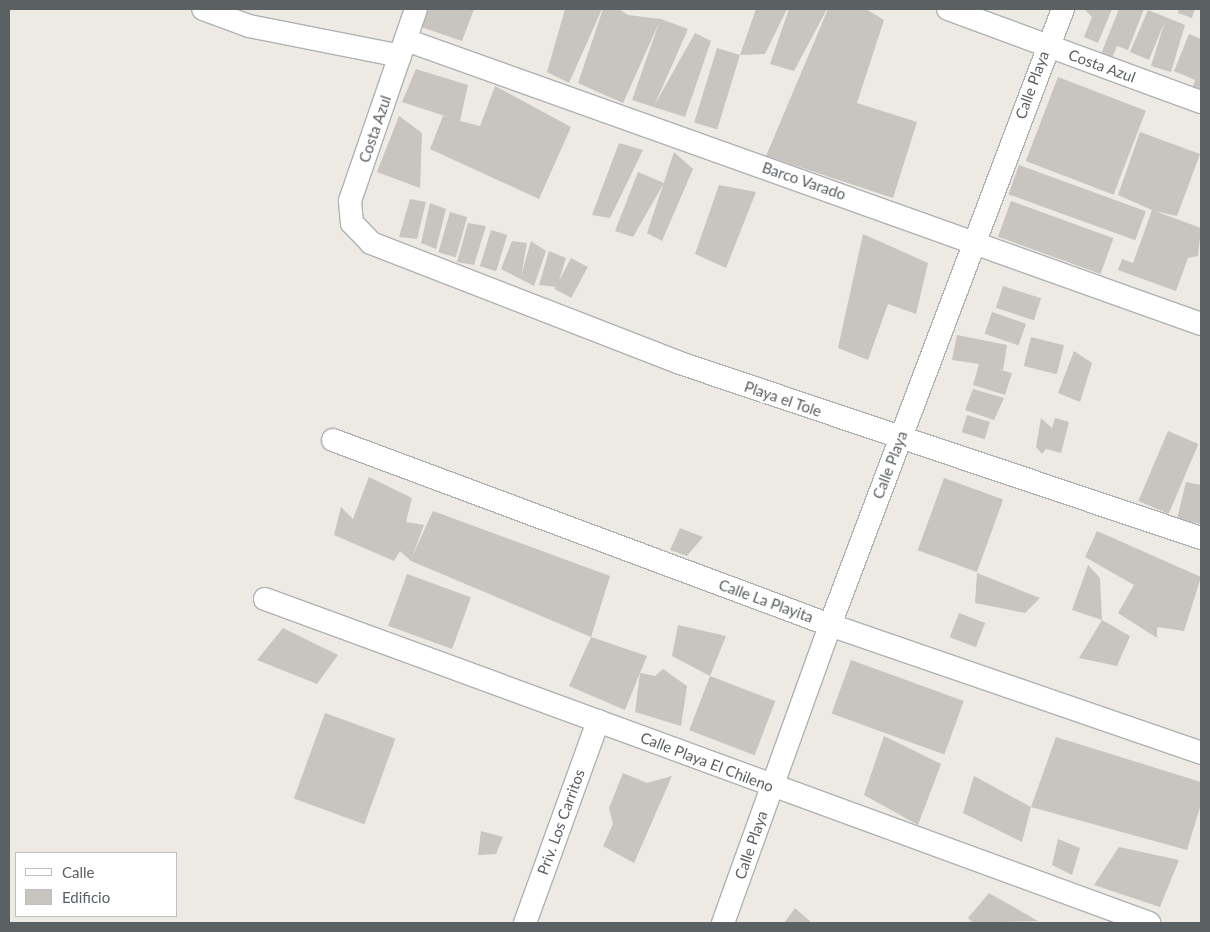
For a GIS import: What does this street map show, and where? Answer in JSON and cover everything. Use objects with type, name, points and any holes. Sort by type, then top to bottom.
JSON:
[{"type":"street","name":"Barco Varado","points":[[203,9],[248,26],[403,48],[974,241],[1201,324]]},
{"type":"street","name":"Costa Azul","points":[[372,243],[352,224],[350,201],[416,9]]},
{"type":"street","name":"Costa Azul","points":[[948,9],[1201,102]]},
{"type":"street","name":"Calle Playa","points":[[723,923],[830,625],[1046,46],[1063,9]]},
{"type":"street","name":"Playa el Tole","points":[[372,243],[680,363],[900,440],[1201,538]]},
{"type":"street","name":"Calle La Playita","points":[[333,440],[830,625],[1201,753]]},
{"type":"street","name":"Calle Playa El Chileno","points":[[265,598],[771,786],[1149,923]]},
{"type":"street","name":"Priv. Los Carritos","points":[[525,923],[598,721]]},
{"type":"building","points":[[429,9],[474,9],[462,41],[421,27]]},
{"type":"building","points":[[565,9],[602,9],[569,83],[547,72]]},
{"type":"building","points":[[603,9],[619,9],[628,15],[661,19],[688,29],[654,106],[695,33],[711,41],[685,117],[632,100],[659,23],[623,103],[578,83]]},
{"type":"building","points":[[756,9],[787,9],[765,54],[740,55]]},
{"type":"building","points":[[789,9],[827,9],[794,71],[770,64]]},
{"type":"building","points":[[828,9],[866,9],[884,20],[857,103],[917,122],[893,198],[766,156]]},
{"type":"building","points":[[1084,9],[1112,9],[1098,43],[1084,37],[1092,17]]},
{"type":"building","points":[[1119,9],[1144,9],[1128,50],[1117,46],[1112,58],[1101,54]]},
{"type":"building","points":[[1179,9],[1195,9],[1192,18],[1178,13]]},
{"type":"building","points":[[1148,10],[1185,25],[1171,72],[1151,66],[1165,21],[1149,60],[1130,52]]},
{"type":"building","points":[[1189,34],[1201,39],[1201,93],[1192,89],[1195,80],[1174,71]]},
{"type":"building","points":[[717,48],[740,55],[717,130],[694,123]]},
{"type":"building","points":[[416,69],[468,85],[460,121],[480,126],[495,86],[571,127],[539,199],[430,149],[443,116],[451,118],[402,102]]},
{"type":"building","points":[[1058,77],[1146,111],[1114,195],[1026,161]]},
{"type":"building","points":[[399,116],[422,133],[420,188],[377,172]]},
{"type":"building","points":[[1140,132],[1200,154],[1177,216],[1155,211],[1201,228],[1198,256],[1188,258],[1176,291],[1118,270],[1122,259],[1133,263],[1152,210],[1118,195]]},
{"type":"building","points":[[619,143],[643,150],[610,218],[592,215]]},
{"type":"building","points":[[674,152],[693,169],[662,241],[647,233]]},
{"type":"building","points":[[1019,165],[1146,211],[1135,240],[1008,194]]},
{"type":"building","points":[[638,172],[664,183],[633,237],[615,231]]},
{"type":"building","points":[[719,185],[756,192],[726,268],[695,254]]},
{"type":"building","points":[[410,199],[426,202],[417,239],[399,237]]},
{"type":"building","points":[[1011,201],[1113,238],[1100,274],[998,237]]},
{"type":"building","points":[[430,203],[446,209],[436,249],[421,243]]},
{"type":"building","points":[[450,212],[467,217],[456,257],[438,252]]},
{"type":"building","points":[[468,223],[486,226],[474,265],[457,262]]},
{"type":"building","points":[[491,230],[507,235],[496,271],[480,266]]},
{"type":"building","points":[[863,234],[928,263],[916,314],[888,304],[868,360],[838,348]]},
{"type":"building","points":[[512,241],[527,243],[521,276],[531,241],[546,251],[534,286],[501,269]]},
{"type":"building","points":[[549,251],[566,258],[557,287],[539,285]]},
{"type":"building","points":[[571,258],[588,267],[571,298],[555,289]]},
{"type":"building","points":[[1003,286],[1041,298],[1034,320],[996,308]]},
{"type":"building","points":[[992,312],[1026,324],[1019,345],[985,334]]},
{"type":"building","points":[[957,335],[1007,345],[1003,370],[997,369],[1012,373],[1005,395],[973,385],[979,364],[952,360]]},
{"type":"building","points":[[1031,337],[1064,345],[1057,374],[1024,366]]},
{"type":"building","points":[[1074,351],[1092,363],[1080,402],[1058,393]]},
{"type":"building","points":[[973,389],[1004,398],[994,420],[965,410]]},
{"type":"building","points":[[967,415],[990,422],[985,439],[962,432]]},
{"type":"building","points":[[1041,418],[1052,428],[1055,418],[1069,422],[1061,453],[1046,449],[1042,454],[1036,447]]},
{"type":"building","points":[[1168,431],[1198,444],[1169,514],[1138,501]]},
{"type":"building","points":[[369,477],[412,498],[406,522],[424,525],[412,557],[433,511],[610,576],[591,637],[411,561],[400,551],[394,561],[334,535],[341,507],[353,519]]},
{"type":"building","points":[[944,478],[1003,500],[977,572],[918,550]]},
{"type":"building","points":[[1186,482],[1201,485],[1201,524],[1177,519]]},
{"type":"building","points":[[680,528],[703,537],[687,556],[670,550]]},
{"type":"building","points":[[1097,531],[1201,577],[1184,631],[1157,627],[1157,638],[1118,613],[1134,585],[1085,557]]},
{"type":"building","points":[[1088,565],[1100,578],[1102,620],[1072,610]]},
{"type":"building","points":[[977,573],[1040,598],[1025,613],[975,603]]},
{"type":"building","points":[[407,574],[471,597],[452,649],[388,626]]},
{"type":"building","points":[[959,613],[985,623],[976,647],[950,637]]},
{"type":"building","points":[[1102,620],[1130,636],[1117,666],[1079,658]]},
{"type":"building","points":[[678,625],[726,636],[710,676],[672,656]]},
{"type":"building","points":[[283,628],[338,655],[317,684],[257,660]]},
{"type":"building","points":[[591,637],[647,656],[625,710],[569,686]]},
{"type":"building","points":[[851,660],[964,701],[944,755],[832,714]]},
{"type":"building","points":[[663,669],[687,686],[681,726],[635,712],[640,673],[655,676]]},
{"type":"building","points":[[710,676],[775,701],[755,755],[689,730]]},
{"type":"building","points":[[325,713],[395,739],[364,824],[294,799]]},
{"type":"building","points":[[884,736],[941,764],[918,825],[864,795]]},
{"type":"building","points":[[1056,737],[1201,782],[1201,804],[1187,850],[1031,807]]},
{"type":"building","points":[[623,773],[647,783],[672,776],[634,863],[603,846],[613,824],[609,808]]},
{"type":"building","points":[[974,776],[1031,807],[1022,842],[963,813]]},
{"type":"building","points":[[481,831],[503,837],[496,854],[478,855]]},
{"type":"building","points":[[1058,839],[1080,848],[1072,875],[1052,865]]},
{"type":"building","points":[[1119,847],[1179,860],[1160,907],[1094,885]]},
{"type":"building","points":[[989,893],[1038,921],[973,923],[968,918]]},
{"type":"building","points":[[795,908],[812,923],[784,923]]}]
